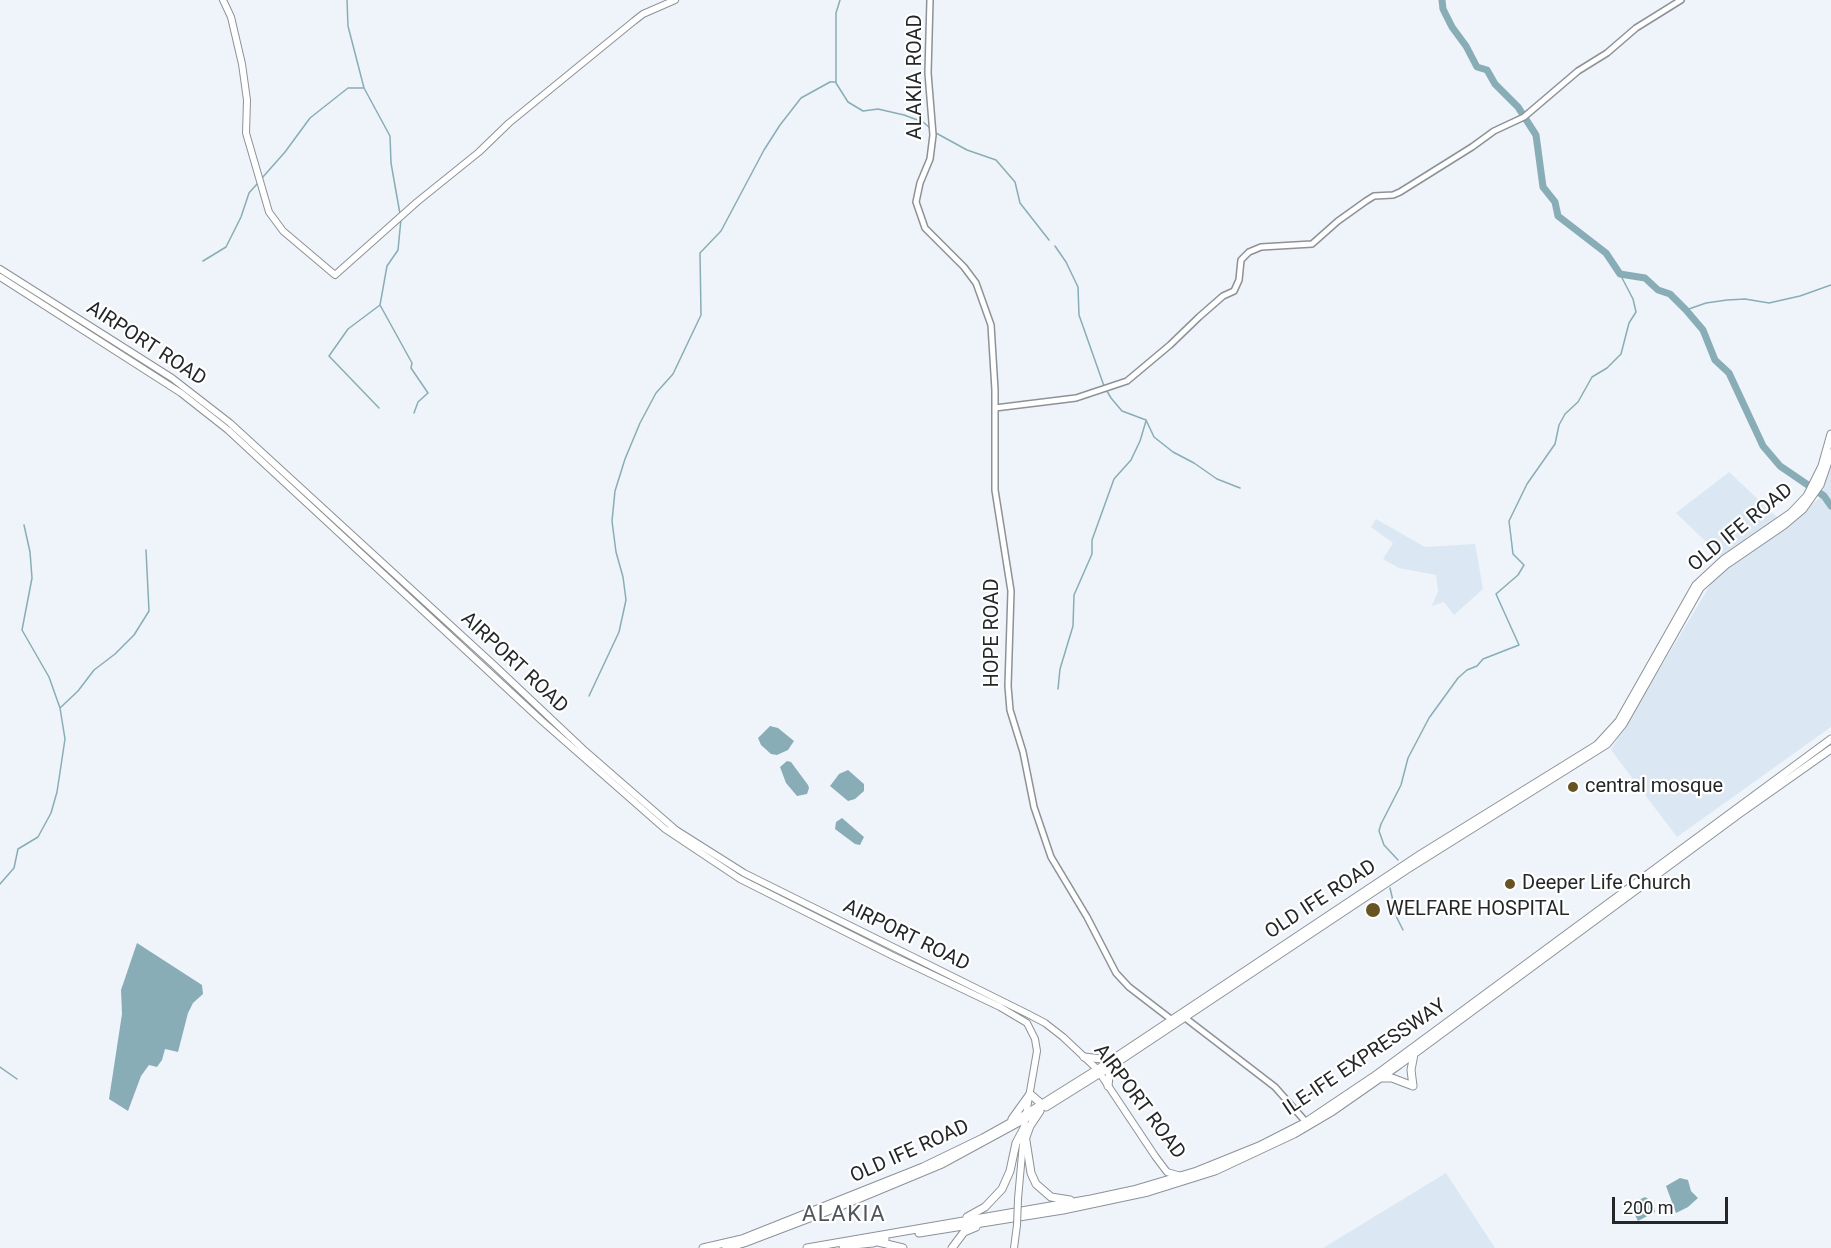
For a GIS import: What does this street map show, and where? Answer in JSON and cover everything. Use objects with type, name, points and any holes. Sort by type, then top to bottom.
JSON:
[{"type":"main road","points":[[223,0],[231,17],[242,66],[247,100],[246,133],[269,212],[276,224],[334,275],[400,216],[470,160],[521,113],[634,21],[643,14],[675,0]]},
{"type":"main road","name":"AIRPORT ROAD","points":[[0,268],[181,393],[228,430],[313,504],[610,778],[676,830],[744,873],[1022,1019],[1033,1034]]},
{"type":"main road","name":"AIRPORT ROAD","points":[[0,277],[123,352]]},
{"type":"main road","name":"OLD IFE ROAD","points":[[1815,488],[1831,434]]},
{"type":"main road","name":"OLD IFE ROAD","points":[[726,1248],[744,1243],[828,1208],[1025,1121],[1172,1020],[1604,740],[1619,721],[1670,636],[1690,594],[1704,576],[1723,560],[1793,515],[1815,488],[1831,453]]},
{"type":"main road","name":"ILE-IFE EXPRESSWAY","points":[[807,1248],[1091,1199],[1182,1176],[1232,1158],[1306,1122],[1374,1077],[1831,739]]},
{"type":"main road","name":"ILE-IFE EXPRESSWAY","points":[[835,1248],[1114,1200],[1173,1185],[1215,1171],[1267,1148],[1306,1127],[1414,1054],[1739,814],[1831,749]]},
{"type":"main road","name":"OLD IFE ROAD","points":[[1110,1063],[1184,1017],[1357,899]]},
{"type":"main road","name":"AIRPORT ROAD","points":[[949,979],[1044,1023],[1075,1047],[1098,1071],[1167,1172],[1182,1176]]},
{"type":"main road","points":[[941,1225],[979,1212],[997,1195],[1008,1176],[1022,1137],[1030,1094],[1037,1052],[1033,1034],[1044,1023]]},
{"type":"main road","points":[[1380,1078],[1392,1078],[1413,1086],[1411,1070],[1414,1054]]},
{"type":"main road","points":[[1084,1057],[1110,1063],[1108,1086]]},
{"type":"main road","points":[[1022,1137],[1042,1108],[1030,1094]]},
{"type":"main road","points":[[1030,1094],[1007,1127],[1022,1137],[1030,1173],[1041,1189],[1051,1197],[1091,1199]]},
{"type":"main road","points":[[1014,1248],[1025,1121]]},
{"type":"main road","name":"OLD IFE ROAD","points":[[703,1248],[742,1239],[828,1208]]},
{"type":"main road","points":[[952,1248],[964,1232],[994,1221]]},
{"type":"main road","points":[[876,1242],[903,1248]]},
{"type":"street","name":"ALAKIA ROAD","points":[[930,0],[928,73],[933,127],[930,154]]},
{"type":"street","points":[[995,408],[1045,400],[1068,399],[1121,383],[1140,371],[1223,296],[1234,291],[1239,280],[1241,260],[1250,252],[1261,247],[1312,243],[1366,201],[1379,195],[1396,194],[1494,131],[1526,115],[1578,71],[1607,53],[1636,28],[1681,0]]},
{"type":"street","name":"HOPE ROAD","points":[[930,154],[917,192],[918,213],[930,234],[968,271],[981,295],[992,334],[995,490],[1011,591],[1008,699],[1036,815],[1051,857],[1087,917],[1110,965],[1129,987],[1172,1020]]},
{"type":"street","points":[[1184,1017],[1275,1087],[1306,1122]]},
{"type":"shaded area","points":[[1831,464],[1831,727],[1677,837],[1611,750],[1715,577],[1820,498]]},
{"type":"shaded area","points":[[1729,472],[1780,520],[1723,558],[1676,513]]},
{"type":"shaded area","points":[[1376,519],[1425,547],[1475,544],[1483,589],[1454,615],[1444,602],[1432,606],[1438,591],[1436,575],[1399,568],[1383,559],[1393,543],[1371,527]]},
{"type":"shaded area","points":[[1446,1173],[1495,1248],[1323,1248]]},
{"type":"water","points":[[770,726],[778,728],[794,741],[788,750],[777,755],[771,754],[761,745],[758,738]]},
{"type":"water","points":[[787,761],[791,762],[808,785],[807,794],[797,796],[786,783],[780,767]]},
{"type":"water","points":[[848,770],[864,784],[864,791],[855,799],[848,801],[830,786],[839,774]]},
{"type":"water","points":[[842,818],[864,837],[860,845],[855,844],[835,829],[836,822]]},
{"type":"water","points":[[137,943],[202,985],[203,994],[193,1003],[188,1013],[178,1052],[165,1049],[157,1067],[149,1065],[141,1076],[128,1111],[109,1099],[122,1014],[121,990]]},
{"type":"water","points":[[1680,1178],[1688,1180],[1691,1191],[1698,1198],[1688,1207],[1676,1213],[1666,1186]]},
{"type":"water","points":[[1645,1197],[1653,1202],[1655,1212],[1638,1221],[1631,1207],[1634,1202]]},
{"type":"waterway","points":[[262,178],[310,118],[348,88],[364,88],[348,26],[347,0]]},
{"type":"waterway","points":[[840,0],[836,13],[836,83],[848,102],[863,111],[878,109],[904,115],[923,122],[930,128]]},
{"type":"waterway","points":[[1442,0],[1443,9],[1452,27],[1466,46],[1477,67],[1487,70],[1495,84],[1518,107],[1536,135],[1543,187],[1555,202],[1558,216],[1606,253],[1620,274],[1645,278],[1658,290],[1670,294],[1686,310],[1703,330],[1715,360],[1729,373],[1763,446],[1780,466],[1824,496],[1831,506]]},
{"type":"waterway","points":[[589,696],[619,632],[626,600],[612,521],[615,491],[640,423],[656,393],[673,374],[701,315],[700,253],[721,231],[764,150],[801,98],[830,82],[836,82]]},
{"type":"waterway","points":[[364,88],[390,136],[391,163],[400,214]]},
{"type":"waterway","points":[[936,133],[967,150],[996,160],[1015,182],[1020,203],[1049,240]]},
{"type":"waterway","points":[[203,261],[226,247],[241,217],[249,193],[257,184]]},
{"type":"waterway","points":[[379,408],[329,356],[348,329],[380,305],[387,266],[398,250],[401,219]]},
{"type":"waterway","points":[[1055,246],[1078,287],[1079,315],[1104,386],[1111,398],[1122,411],[1146,420],[1154,437],[1173,452],[1217,479],[1240,488]]},
{"type":"waterway","points":[[1398,860],[1384,845],[1379,831],[1401,785],[1408,758],[1429,718],[1458,678],[1467,670],[1477,666],[1483,659],[1519,645],[1496,594],[1518,575],[1524,565],[1513,554],[1509,521],[1527,484],[1555,444],[1559,425],[1565,414],[1578,402],[1592,377],[1607,368],[1621,354],[1629,323],[1636,312],[1633,299],[1620,274]]},
{"type":"waterway","points":[[1686,310],[1706,303],[1727,300],[1745,299],[1769,303],[1800,296],[1831,285]]},
{"type":"waterway","points":[[380,305],[412,363],[411,368],[428,393],[418,402],[414,413]]},
{"type":"waterway","points":[[1058,689],[1060,669],[1073,626],[1074,595],[1092,554],[1092,540],[1114,479],[1131,460],[1146,421]]},
{"type":"waterway","points":[[0,884],[14,868],[18,849],[38,837],[51,813],[57,792],[65,739],[60,708],[49,677],[22,630],[32,578],[30,552],[24,525]]},
{"type":"waterway","points":[[60,708],[78,691],[94,670],[134,635],[149,611],[146,550]]},
{"type":"waterway","points":[[1390,888],[1397,918],[1403,930]]},
{"type":"waterway","points":[[0,1067],[17,1079]]},
{"type":"place","name":"central mosque","points":[[1573,787]]},
{"type":"place","name":"Deeper Life Church","points":[[1510,884]]},
{"type":"place","name":"WELFARE HOSPITAL","points":[[1373,910]]},
{"type":"district","name":"ALAKIA","points":[[844,1215]]}]
